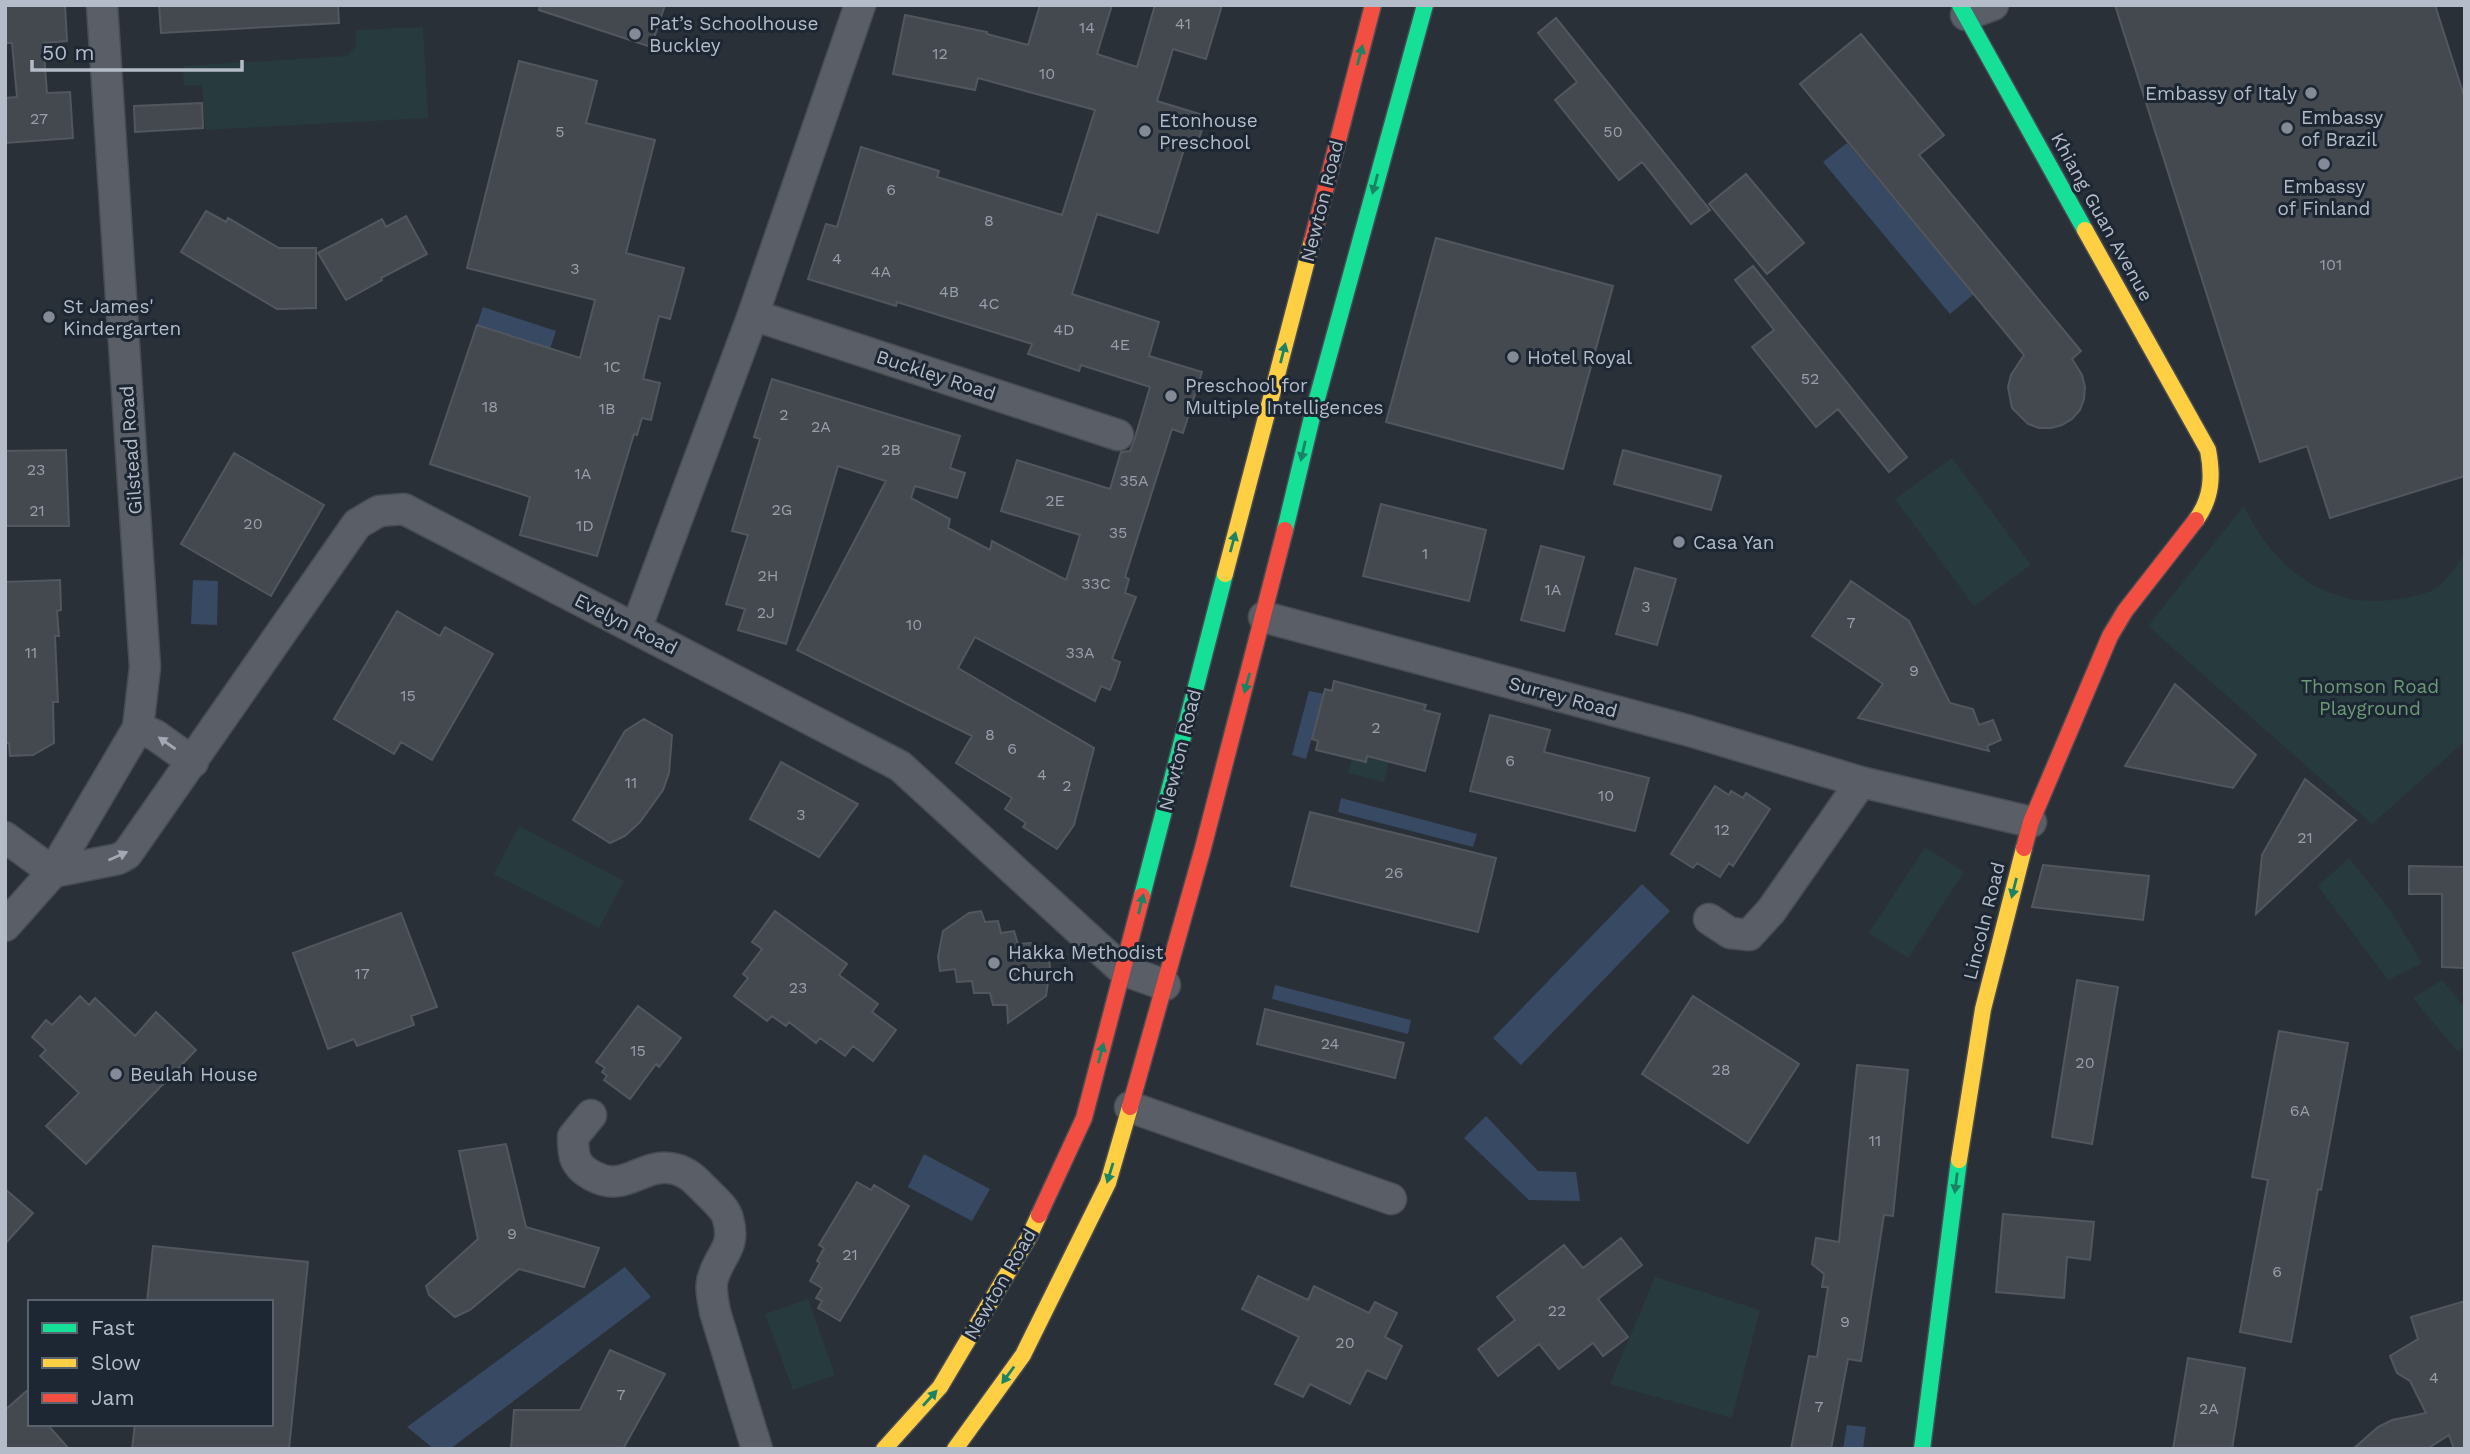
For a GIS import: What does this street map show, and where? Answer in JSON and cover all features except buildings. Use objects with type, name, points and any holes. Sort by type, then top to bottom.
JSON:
[{"type":"main road","name":"Newton Road","points":[[884,1449],[940,1387],[1029,1237],[1084,1118],[1373,5]]},
{"type":"main road","points":[[955,1449],[1026,1348],[1108,1183],[1203,848],[1264,617],[1312,417],[1424,5]]},
{"type":"main road","name":"Khiang Guan Avenue","points":[[1973,8],[2208,450]]},
{"type":"main road","name":"Lincoln Road","points":[[1922,1449],[1965,1115],[1983,1009],[2031,822],[2110,636],[2125,611],[2203,510],[2210,496],[2211,465],[2208,450]]},
{"type":"main road","points":[[1159,833],[1163,850],[1177,860],[1193,858],[1203,848]]},
{"type":"street","name":"Gilstead Road","points":[[5,926],[52,872],[138,728],[145,667],[102,5]]},
{"type":"street","points":[[636,629],[753,315],[860,5]]},
{"type":"street","name":"Buckley Road","points":[[753,315],[1118,435]]},
{"type":"street","name":"Evelyn Road","points":[[193,762],[357,524],[379,511],[404,509],[900,766],[1123,970],[1165,985]]},
{"type":"street","name":"Surrey Road","points":[[1264,617],[1690,731],[1861,782],[2031,822]]},
{"type":"street","points":[[5,837],[52,872],[118,859],[127,854],[193,762],[155,735],[138,728]]},
{"type":"street","points":[[1709,919],[1730,933],[1749,935],[1771,911],[1861,782]]},
{"type":"street","points":[[1130,1107],[1391,1199]]},
{"type":"street","points":[[591,1115],[573,1137],[573,1158],[585,1172],[605,1183],[621,1183],[654,1168],[673,1168],[687,1173],[728,1217],[731,1239],[713,1275],[711,1292],[757,1449]]},
{"type":"green space","points":[[423,27],[428,118],[205,130],[202,85],[184,85],[183,66],[347,56],[356,46],[356,30]]},
{"type":"green space","points":[[1952,458],[2031,565],[1974,606],[1895,499]]},
{"type":"green space","name":"Thomson Road Playground","points":[[2244,506],[2269,547],[2285,564],[2302,578],[2343,597],[2366,601],[2391,600],[2428,592],[2442,583],[2465,554],[2465,741],[2372,824],[2148,626]]},
{"type":"green space","points":[[1353,754],[1389,763],[1384,782],[1348,773]]},
{"type":"green space","points":[[519,826],[624,881],[599,928],[494,874]]},
{"type":"green space","points":[[1925,847],[1964,872],[1908,958],[1869,933]]},
{"type":"green space","points":[[2349,858],[2389,908],[2422,963],[2388,980],[2318,886]]},
{"type":"green space","points":[[2442,980],[2465,1008],[2465,1047],[2457,1051],[2413,998]]},
{"type":"green space","points":[[1655,1277],[1760,1310],[1732,1418],[1610,1384]]},
{"type":"green space","points":[[808,1299],[835,1375],[793,1390],[765,1314]]},
{"type":"water","points":[[1847,143],[1974,294],[1950,314],[1823,162]]},
{"type":"water","points":[[483,307],[556,331],[550,349],[477,325]]},
{"type":"water","points":[[193,580],[218,581],[217,625],[191,624]]},
{"type":"water","points":[[1309,691],[1324,694],[1306,759],[1292,755]]},
{"type":"water","points":[[1341,798],[1477,834],[1473,847],[1338,812]]},
{"type":"water","points":[[1642,884],[1670,911],[1521,1065],[1493,1038]]},
{"type":"water","points":[[1275,985],[1411,1020],[1408,1034],[1272,999]]},
{"type":"water","points":[[1486,1116],[1538,1171],[1576,1172],[1580,1201],[1529,1200],[1464,1138]]},
{"type":"water","points":[[924,1154],[990,1189],[972,1221],[908,1187]]},
{"type":"water","points":[[625,1267],[651,1297],[450,1449],[434,1449],[407,1427]]},
{"type":"water","points":[[1847,1425],[1866,1427],[1863,1449],[1843,1449]]},
{"type":"traffic: fast","points":[[1285,530],[1312,417],[1425,5]]},
{"type":"traffic: fast","points":[[1960,5],[2085,230]]},
{"type":"traffic: fast","points":[[1142,896],[1225,574]]},
{"type":"traffic: fast","points":[[1922,1449],[1959,1160]]},
{"type":"traffic: slow","points":[[2085,230],[2208,450],[2210,486],[2196,520]]},
{"type":"traffic: slow","points":[[1225,574],[1312,241]]},
{"type":"traffic: slow","points":[[1959,1160],[1983,1009],[2024,848]]},
{"type":"traffic: slow","points":[[955,1449],[1023,1355],[1108,1183],[1130,1107]]},
{"type":"traffic: slow","points":[[884,1449],[940,1387],[1029,1237],[1039,1215]]},
{"type":"traffic: jam","points":[[1312,241],[1373,5]]},
{"type":"traffic: jam","points":[[2024,848],[2031,822],[2110,636],[2125,611],[2196,520]]},
{"type":"traffic: jam","points":[[1130,1107],[1203,848],[1285,530]]},
{"type":"traffic: jam","points":[[1039,1215],[1084,1118],[1142,896]]},
{"type":"place","name":"Pat’s Schoolhouse Buckley","points":[[635,34]]},
{"type":"place","name":"Embassy of Italy","points":[[2311,93]]},
{"type":"place","name":"Embassy of Brazil","points":[[2287,128]]},
{"type":"place","name":"Etonhouse Preschool","points":[[1145,131]]},
{"type":"place","name":"Embassy of Finland","points":[[2324,164]]},
{"type":"place","name":"St James' Kindergarten","points":[[49,317]]},
{"type":"place","name":"Hotel Royal","points":[[1513,357]]},
{"type":"place","name":"Preschool for Multiple Intelligences","points":[[1171,396]]},
{"type":"place","name":"Casa Yan","points":[[1679,542]]},
{"type":"place","name":"Hakka Methodist Church","points":[[994,963]]},
{"type":"place","name":"Beulah House","points":[[116,1074]]}]
